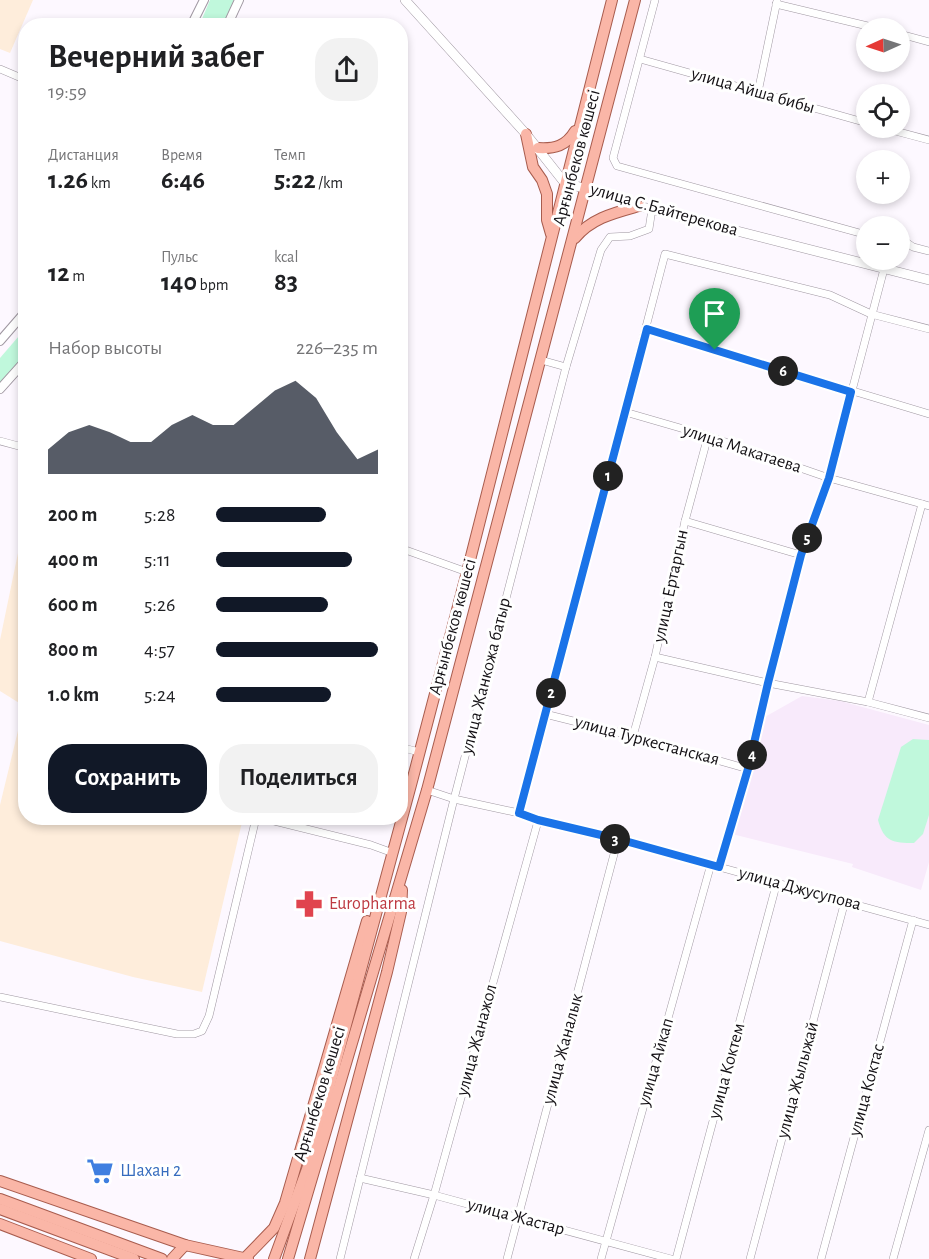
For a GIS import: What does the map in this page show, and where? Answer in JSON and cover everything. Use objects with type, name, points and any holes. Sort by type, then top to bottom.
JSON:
[{"type":"main road","points":[[405,0],[526,134],[564,182]]},
{"type":"main road","name":"Арғынбеков көшесі","points":[[408,795],[612,0]]},
{"type":"main road","name":"Арғынбеков көшесі","points":[[288,1259],[427,790],[635,0]]},
{"type":"main road","points":[[538,148],[549,149],[564,144],[569,141],[579,126]]},
{"type":"main road","points":[[526,134],[533,167],[542,180],[547,194],[547,220],[551,235]]},
{"type":"main road","name":"улица С.Байтерекова","points":[[564,182],[639,206],[856,261]]},
{"type":"main road","points":[[572,240],[598,218],[639,206]]},
{"type":"main road","name":"улица С.Байтерекова","points":[[892,270],[929,280]]},
{"type":"main road","name":"Арғынбеков көшесі","points":[[274,1259],[307,1169],[400,825]]},
{"type":"main road","points":[[0,1181],[185,1245],[246,1259],[274,1228],[285,1203],[361,938],[375,898],[387,874]]},
{"type":"main road","points":[[310,1259],[387,972],[401,912],[402,875]]},
{"type":"main road","points":[[0,1199],[162,1259]]},
{"type":"main road","points":[[0,1209],[134,1259]]},
{"type":"main road","points":[[0,1224],[91,1259]]},
{"type":"main road","points":[[172,1259],[185,1245]]},
{"type":"street","points":[[195,18],[204,0]]},
{"type":"street","points":[[231,18],[239,0]]},
{"type":"street","points":[[656,0],[613,158],[617,166],[856,231]]},
{"type":"street","points":[[758,92],[777,2],[856,23]]},
{"type":"street","points":[[910,37],[929,42]]},
{"type":"street","name":"улица Айша бибы","points":[[640,59],[856,120]]},
{"type":"street","points":[[0,69],[18,77]]},
{"type":"street","points":[[910,135],[929,140]]},
{"type":"street","name":"улица Жанкожа батыр","points":[[340,1259],[454,799],[566,367],[601,250],[610,237],[630,236],[649,228],[652,209]]},
{"type":"street","points":[[910,245],[929,251]]},
{"type":"street","points":[[519,813],[666,254],[830,295],[871,314],[929,329]]},
{"type":"street","points":[[719,867],[748,769],[801,555],[829,478],[883,270]]},
{"type":"street","points":[[0,340],[18,319]]},
{"type":"street","points":[[647,329],[929,414]]},
{"type":"street","points":[[541,360],[566,367]]},
{"type":"street","points":[[0,389],[18,369]]},
{"type":"street","name":"улица Макатаева","points":[[625,412],[708,436],[829,478],[926,505]]},
{"type":"street","name":"улица Ертаргын","points":[[633,736],[656,657],[685,521],[708,436]]},
{"type":"street","points":[[0,441],[18,446]]},
{"type":"street","points":[[868,702],[926,505]]},
{"type":"street","points":[[685,521],[801,555]]},
{"type":"street","points":[[408,551],[467,572]]},
{"type":"street","points":[[656,657],[768,683],[868,702],[929,718]]},
{"type":"street","name":"улица Туркестанская","points":[[545,714],[748,769]]},
{"type":"street","points":[[408,749],[419,752]]},
{"type":"street","name":"улица Джусупова","points":[[427,790],[454,799],[519,813],[538,820],[711,864],[929,925]]},
{"type":"street","name":"улица Жанажол","points":[[414,1259],[434,1195],[538,820]]},
{"type":"street","points":[[0,997],[177,1034],[194,1034],[202,1031],[209,1016],[254,825]]},
{"type":"street","points":[[290,825],[393,853]]},
{"type":"street","name":"улица Жаналык","points":[[507,1259],[618,839]]},
{"type":"street","name":"улица Айкап","points":[[601,1259],[711,864]]},
{"type":"street","name":"улица Коктем","points":[[676,1259],[777,882]]},
{"type":"street","name":"улица Жылыжай","points":[[750,1259],[845,901]]},
{"type":"street","name":"улица Коктас","points":[[821,1259],[913,920]]},
{"type":"street","points":[[893,1259],[929,1130]]},
{"type":"street","name":"улица Жастар","points":[[360,1178],[434,1195],[671,1259]]},
{"type":"shaded area","points":[[0,0],[33,0],[25,18],[18,18],[18,35],[10,53],[0,49]]},
{"type":"shaded area","points":[[18,553],[18,702],[0,691],[0,640]]},
{"type":"shaded area","points":[[802,696],[840,701],[929,725],[929,862],[921,890],[852,867],[853,864],[732,834],[763,718]]},
{"type":"shaded area","points":[[18,731],[18,825],[241,825],[202,992],[133,977],[0,941],[0,805]]},
{"type":"green space","points":[[210,0],[234,0],[226,18],[202,18]]},
{"type":"green space","points":[[18,337],[18,367],[0,389],[0,358]]},
{"type":"green space","points":[[913,739],[929,740],[929,815],[923,834],[914,843],[895,842],[886,837],[878,820],[901,747]]},
{"type":"place","name":"Europharma","points":[[309,904]]},
{"type":"place","name":"Шахан 2","points":[[100,1171]]},
{"type":"route","points":[[647,329],[715,350],[851,392],[829,478],[801,555],[748,769],[719,867],[538,820],[519,813],[647,329]]}]
